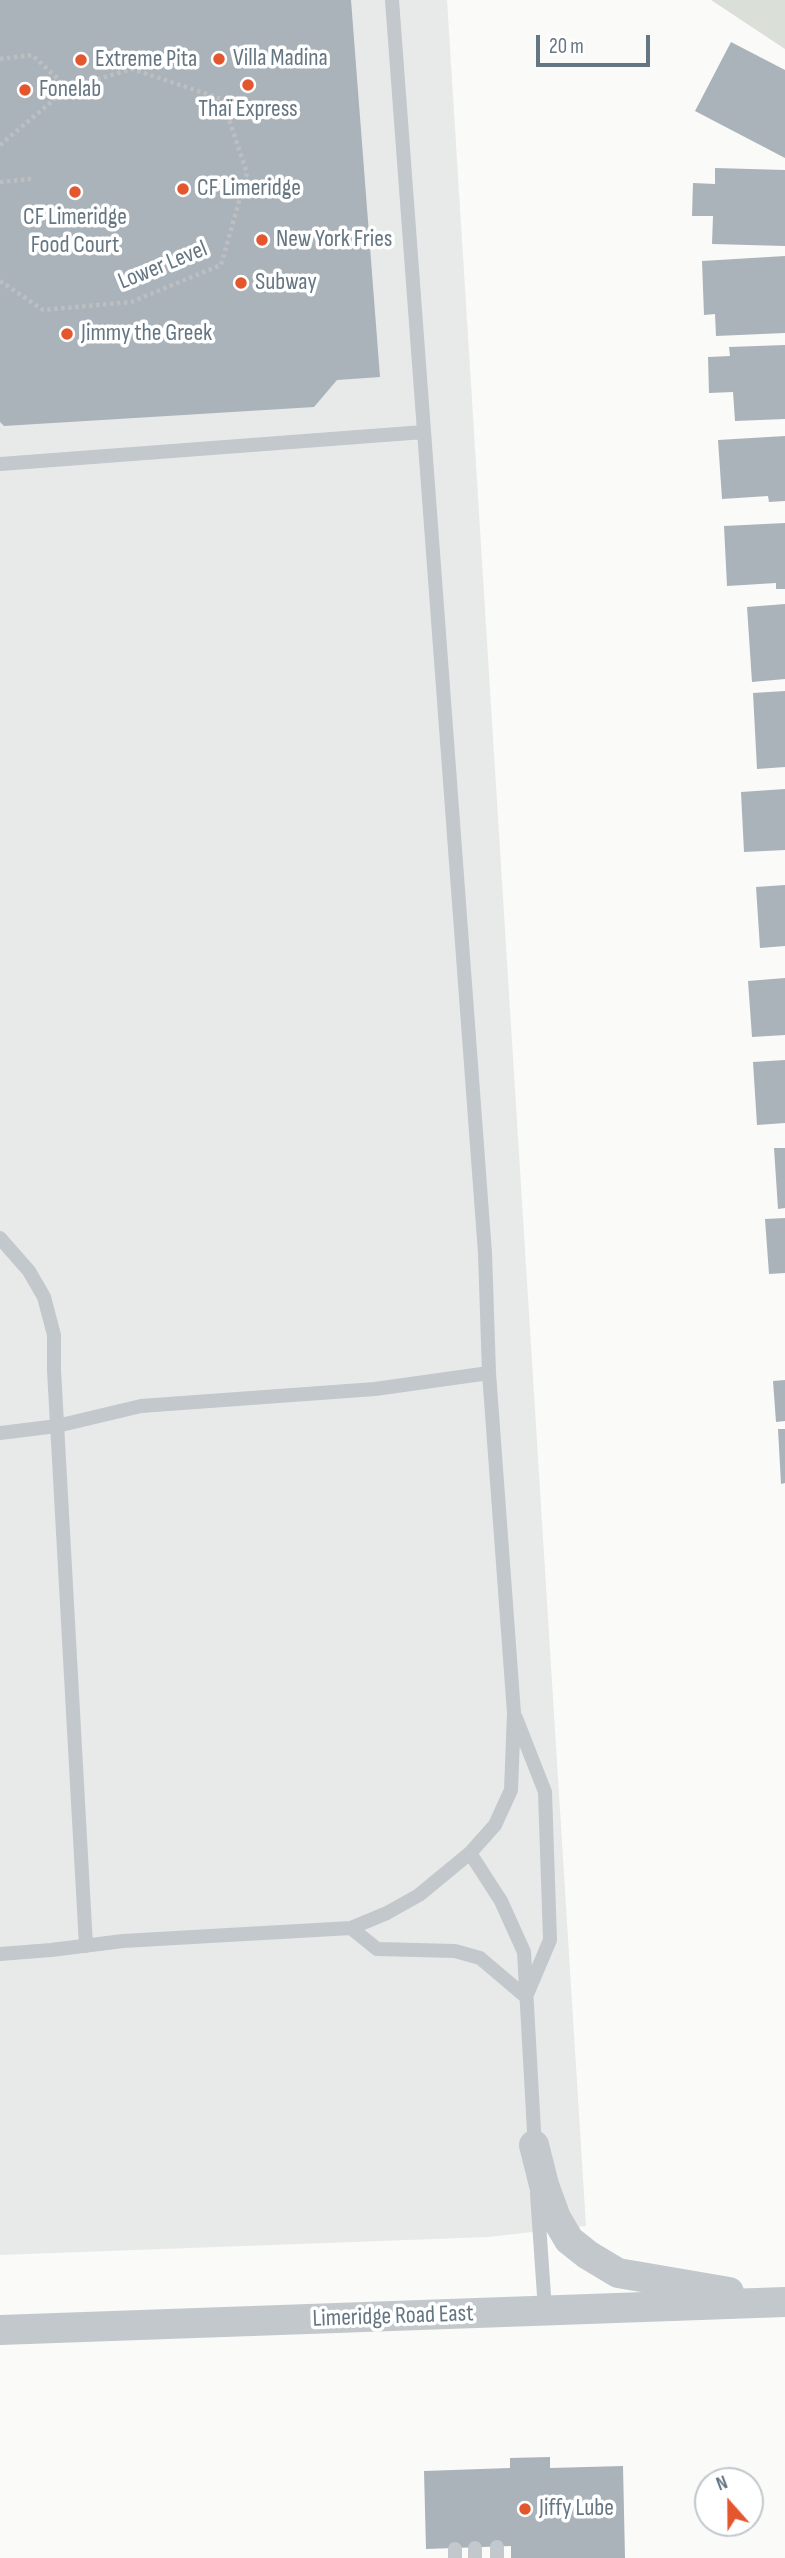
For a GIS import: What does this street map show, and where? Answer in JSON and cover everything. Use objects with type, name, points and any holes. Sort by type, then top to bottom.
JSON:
[{"type":"street","points":[[534,2145],[556,2218],[569,2240],[588,2255],[618,2273],[785,2302]]},
{"type":"street","name":"Limeridge Road East","points":[[0,2330],[785,2302]]},
{"type":"lane","points":[[0,1954],[123,1941],[351,1928],[387,1913],[419,1895],[470,1853],[495,1825],[510,1790],[514,1713],[489,1373],[485,1253],[392,0]]},
{"type":"lane","points":[[0,464],[424,432]]},
{"type":"lane","points":[[0,1238],[29,1270],[44,1297],[54,1335],[86,1946]]},
{"type":"lane","points":[[0,1433],[57,1426],[141,1406],[375,1389],[489,1373]]},
{"type":"lane","points":[[514,1713],[545,1792],[550,1940],[526,1997]]},
{"type":"lane","points":[[470,1853],[501,1901],[524,1952],[545,2310]]},
{"type":"lane","points":[[351,1928],[377,1949],[455,1951],[480,1958],[526,1997]]},
{"type":"path","points":[[0,59],[32,55],[68,88]]},
{"type":"path","name":"Lower Level","points":[[0,145],[68,88],[132,69],[222,99],[247,173],[222,265],[131,302],[43,310],[0,281]]},
{"type":"path","points":[[0,181],[31,179]]},
{"type":"shaded area","points":[[0,0],[447,0],[586,2226],[488,2237],[0,2255]]},
{"type":"shaded area","points":[[711,0],[785,0],[785,49]]},
{"type":"building","name":"CF Limeridge","points":[[0,0],[351,0],[380,377],[337,380],[314,407],[4,426],[0,422]]},
{"type":"building","points":[[731,42],[785,70],[785,158],[695,111]]},
{"type":"building","points":[[715,168],[785,170],[785,246],[712,244],[713,216],[692,216],[693,183],[715,184]]},
{"type":"building","points":[[785,256],[785,333],[716,336],[715,314],[704,315],[702,261]]},
{"type":"building","points":[[785,345],[785,419],[735,421],[733,392],[709,393],[708,357],[730,356],[729,347]]},
{"type":"building","points":[[785,436],[785,501],[769,502],[768,496],[722,499],[718,440]]},
{"type":"building","points":[[785,523],[785,589],[776,589],[776,583],[727,586],[724,526]]},
{"type":"building","points":[[785,604],[785,679],[752,682],[747,607]]},
{"type":"building","points":[[785,691],[785,767],[757,769],[753,693]]},
{"type":"building","points":[[785,789],[785,850],[744,852],[741,792]]},
{"type":"building","points":[[785,885],[785,946],[760,948],[756,887]]},
{"type":"building","points":[[785,978],[785,1035],[752,1037],[748,981]]},
{"type":"building","points":[[785,1060],[785,1123],[757,1125],[753,1062]]},
{"type":"building","points":[[774,1148],[785,1148],[785,1208],[778,1209]]},
{"type":"building","points":[[785,1218],[785,1273],[769,1274],[765,1219]]},
{"type":"building","points":[[785,1380],[785,1421],[776,1422],[773,1381]]},
{"type":"building","points":[[778,1429],[785,1429],[785,1483],[781,1484]]},
{"type":"building","name":"Jiffy Lube","points":[[550,2457],[550,2468],[623,2466],[625,2558],[511,2558],[511,2546],[426,2549],[424,2471],[510,2468],[510,2458]]},
{"type":"place","name":"Villa Madina","points":[[219,59]]},
{"type":"place","name":"Extreme Pita","points":[[81,60]]},
{"type":"place","name":"Thaï Express","points":[[248,85]]},
{"type":"place","name":"Fonelab","points":[[25,90]]},
{"type":"place","name":"CF Limeridge","points":[[183,189]]},
{"type":"place","name":"CF Limeridge Food Court","points":[[75,192]]},
{"type":"place","name":"New York Fries","points":[[262,240]]},
{"type":"place","name":"Subway","points":[[241,283]]},
{"type":"place","name":"Jimmy the Greek","points":[[67,334]]},
{"type":"place","name":"Jiffy Lube","points":[[525,2509]]}]
